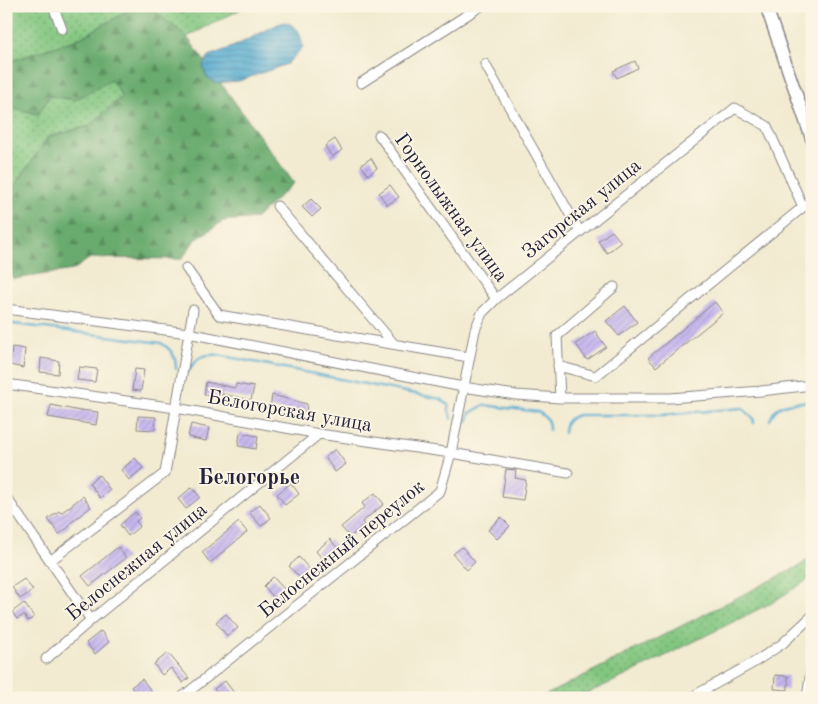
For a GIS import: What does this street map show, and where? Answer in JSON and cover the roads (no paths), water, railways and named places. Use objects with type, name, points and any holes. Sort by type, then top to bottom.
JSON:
[{"type":"street","points":[[53,6],[62,29]]},
{"type":"street","points":[[361,83],[481,6]]},
{"type":"street","points":[[766,6],[812,140]]},
{"type":"street","points":[[485,64],[580,232]]},
{"type":"street","name":"Загорская улица","points":[[463,387],[475,330],[482,314],[496,299],[734,108],[767,126],[808,205]]},
{"type":"street","name":"Горнолыжная улица","points":[[379,135],[496,299]]},
{"type":"street","points":[[558,366],[596,376],[808,205]]},
{"type":"street","points":[[277,206],[394,344]]},
{"type":"street","points":[[186,268],[219,315],[469,356]]},
{"type":"street","points":[[560,398],[557,336],[614,287]]},
{"type":"street","points":[[6,308],[188,333],[463,387],[516,395],[560,398],[670,398],[812,385]]},
{"type":"street","points":[[50,561],[165,472],[193,310]]},
{"type":"street","name":"Белогорская улица","points":[[6,384],[176,408],[319,434],[451,453],[568,473]]},
{"type":"street","name":"Белоснежный переулок","points":[[181,698],[440,491],[451,453],[463,387]]},
{"type":"street","name":"Белоснежная улица","points":[[46,659],[319,434]]},
{"type":"street","points":[[6,497],[91,620]]},
{"type":"street","points":[[693,697],[782,644],[812,616]]},
{"type":"street","points":[[807,698],[812,664]]},
{"type":"water","points":[[285,22],[296,28],[303,47],[287,64],[239,81],[215,83],[206,76],[203,65],[209,56]]},
{"type":"waterway","points":[[6,325],[14,324],[161,343],[173,354],[176,369]]},
{"type":"waterway","points":[[188,372],[200,358],[208,355],[218,355],[441,399],[448,405],[451,419]]},
{"type":"waterway","points":[[770,420],[781,406],[812,401]]},
{"type":"waterway","points":[[467,422],[470,413],[484,405],[538,412],[546,419],[549,430]]},
{"type":"waterway","points":[[564,433],[567,421],[578,415],[663,415],[742,408],[753,418],[754,423]]},
{"type":"district","name":"Белогорье","points":[[249,476]]}]
